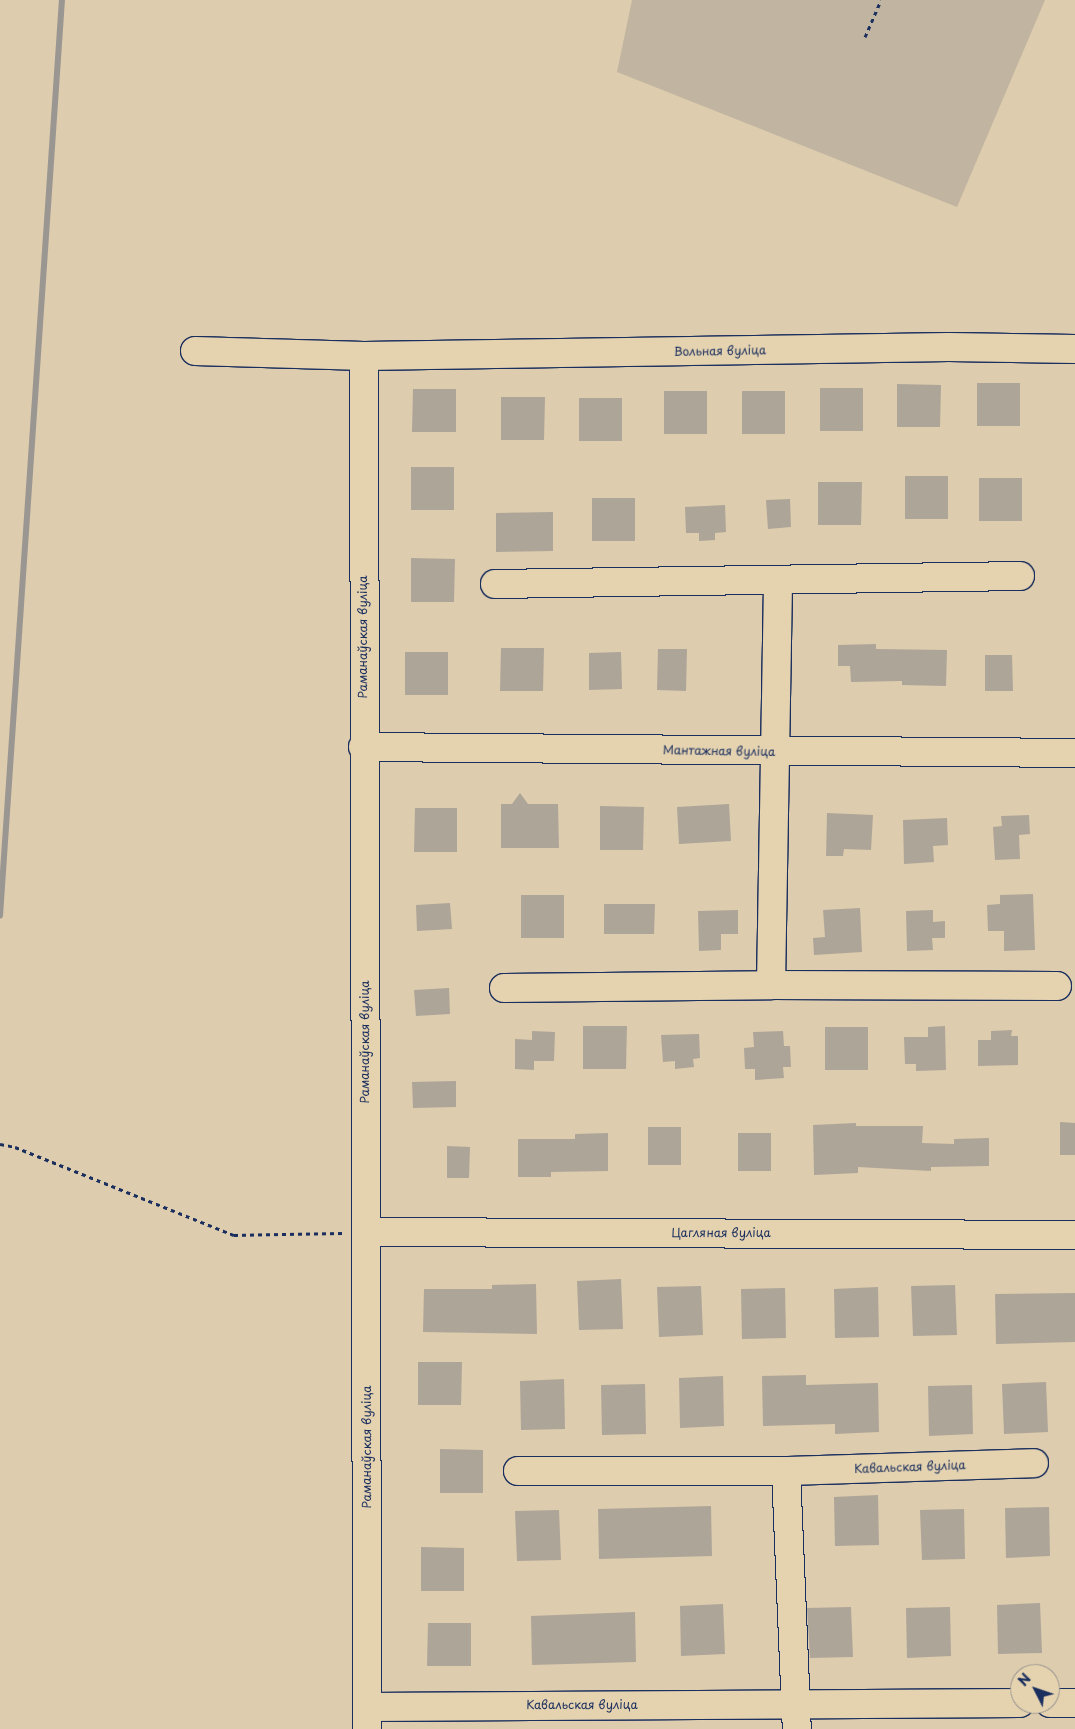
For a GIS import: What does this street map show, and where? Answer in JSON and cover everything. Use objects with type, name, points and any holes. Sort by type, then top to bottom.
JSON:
[{"type":"street","name":"Вольная вуліца","points":[[195,351],[364,356],[949,347],[1075,349]]},
{"type":"street","name":"Раманаўская вуліца","points":[[364,356],[363,747],[367,1718]]},
{"type":"street","points":[[495,584],[778,582],[1020,576]]},
{"type":"street","points":[[771,985],[778,582]]},
{"type":"street","name":"Мантажная вуліца","points":[[363,747],[1075,753]]},
{"type":"street","points":[[504,988],[771,985],[1057,986]]},
{"type":"street","name":"Цагляная вуліца","points":[[366,1232],[1075,1235]]},
{"type":"street","name":"Кавальская вуліца","points":[[518,1471],[786,1471],[1034,1463]]},
{"type":"street","points":[[786,1471],[797,1716]]},
{"type":"street","points":[[1060,1703],[1075,1703]]},
{"type":"street","name":"Кавальская вуліца","points":[[367,1718],[797,1716],[1010,1704]]},
{"type":"path","points":[[865,37],[881,0]]},
{"type":"path","points":[[0,1144],[15,1147],[234,1235],[366,1232]]},
{"type":"shaded area","points":[[632,0],[1045,0],[957,207],[617,72]]},
{"type":"building","points":[[977,383],[1020,383],[1020,426],[977,426]]},
{"type":"building","points":[[897,384],[941,385],[940,427],[897,427]]},
{"type":"building","points":[[820,388],[863,388],[863,431],[820,431]]},
{"type":"building","points":[[413,389],[456,389],[456,432],[412,432]]},
{"type":"building","points":[[664,391],[707,391],[707,434],[664,434]]},
{"type":"building","points":[[742,391],[785,391],[785,434],[742,434]]},
{"type":"building","points":[[501,397],[545,397],[544,440],[501,440]]},
{"type":"building","points":[[579,398],[622,398],[622,441],[579,441]]},
{"type":"building","points":[[411,467],[454,467],[454,510],[411,510]]},
{"type":"building","points":[[905,476],[948,476],[948,519],[905,519]]},
{"type":"building","points":[[979,478],[1022,478],[1022,521],[979,521]]},
{"type":"building","points":[[818,482],[862,482],[861,525],[818,525]]},
{"type":"building","points":[[592,498],[635,498],[635,541],[592,541]]},
{"type":"building","points":[[790,499],[791,527],[768,529],[766,500]]},
{"type":"building","points":[[725,505],[726,532],[715,533],[715,540],[699,541],[699,533],[686,533],[685,507]]},
{"type":"building","points":[[553,512],[553,551],[496,552],[496,513]]},
{"type":"building","points":[[411,558],[455,559],[454,602],[411,602]]},
{"type":"building","points":[[876,644],[876,649],[947,650],[946,686],[902,685],[902,681],[851,682],[850,666],[838,666],[838,645]]},
{"type":"building","points":[[501,648],[544,648],[543,691],[500,691]]},
{"type":"building","points":[[658,649],[687,649],[686,691],[657,690]]},
{"type":"building","points":[[405,652],[448,652],[448,695],[405,695]]},
{"type":"building","points":[[621,652],[622,689],[589,690],[589,653]]},
{"type":"building","points":[[985,655],[1012,655],[1013,691],[985,691]]},
{"type":"building","points":[[520,793],[528,804],[558,804],[559,848],[501,848],[501,804],[512,804]]},
{"type":"building","points":[[729,804],[731,841],[679,844],[677,807]]},
{"type":"building","points":[[600,806],[644,807],[643,850],[600,850]]},
{"type":"building","points":[[415,808],[457,808],[457,852],[414,852]]},
{"type":"building","points":[[827,813],[873,815],[871,850],[844,849],[843,856],[826,856]]},
{"type":"building","points":[[1029,815],[1030,834],[1019,835],[1020,859],[995,860],[993,827],[1002,826],[1001,816]]},
{"type":"building","points":[[947,818],[948,845],[933,846],[934,862],[904,864],[903,820]]},
{"type":"building","points":[[1033,894],[1035,950],[1004,951],[1004,931],[988,931],[987,905],[1000,904],[1000,895]]},
{"type":"building","points":[[521,895],[564,895],[564,938],[521,938]]},
{"type":"building","points":[[450,903],[452,929],[417,931],[416,905]]},
{"type":"building","points":[[604,904],[655,904],[654,934],[604,934]]},
{"type":"building","points":[[860,908],[862,952],[814,955],[813,938],[825,937],[823,910]]},
{"type":"building","points":[[738,910],[738,934],[721,934],[721,950],[699,951],[698,911]]},
{"type":"building","points":[[933,910],[933,922],[945,921],[945,938],[932,938],[933,950],[907,951],[906,911]]},
{"type":"building","points":[[449,988],[450,1014],[416,1016],[414,990]]},
{"type":"building","points":[[583,1026],[627,1026],[626,1069],[583,1069]]},
{"type":"building","points":[[945,1026],[946,1070],[916,1071],[916,1064],[905,1064],[904,1037],[928,1037],[928,1027]]},
{"type":"building","points":[[825,1027],[868,1027],[868,1070],[825,1070]]},
{"type":"building","points":[[1012,1030],[1011,1036],[1018,1036],[1018,1065],[978,1066],[978,1040],[991,1040],[991,1031]]},
{"type":"building","points":[[532,1031],[555,1032],[554,1061],[534,1061],[534,1070],[515,1069],[515,1039],[532,1040]]},
{"type":"building","points":[[783,1031],[784,1046],[790,1046],[791,1067],[783,1067],[784,1078],[755,1080],[755,1069],[745,1069],[744,1048],[754,1047],[753,1032]]},
{"type":"building","points":[[699,1034],[700,1058],[693,1059],[694,1067],[675,1069],[675,1061],[663,1062],[661,1035]]},
{"type":"building","points":[[456,1081],[456,1107],[413,1108],[412,1082]]},
{"type":"building","points":[[1060,1122],[1075,1123],[1075,1155],[1060,1155]]},
{"type":"building","points":[[856,1123],[856,1126],[923,1126],[922,1143],[954,1144],[954,1139],[989,1138],[989,1166],[931,1167],[931,1171],[858,1167],[858,1173],[814,1175],[813,1125]]},
{"type":"building","points":[[648,1127],[681,1127],[681,1165],[648,1165]]},
{"type":"building","points":[[608,1133],[608,1171],[551,1172],[551,1177],[518,1177],[518,1139],[575,1139],[575,1134]]},
{"type":"building","points":[[738,1133],[771,1133],[771,1171],[738,1171]]},
{"type":"building","points":[[447,1146],[470,1147],[469,1178],[447,1178]]},
{"type":"building","points":[[621,1279],[623,1329],[579,1330],[577,1281]]},
{"type":"building","points":[[536,1284],[537,1334],[423,1332],[424,1289],[492,1289],[492,1285]]},
{"type":"building","points":[[955,1285],[957,1335],[913,1336],[911,1286]]},
{"type":"building","points":[[701,1286],[703,1335],[659,1337],[657,1287]]},
{"type":"building","points":[[878,1287],[879,1337],[835,1338],[834,1289]]},
{"type":"building","points":[[785,1288],[786,1338],[742,1339],[741,1289]]},
{"type":"building","points":[[1075,1293],[1075,1342],[996,1344],[995,1294]]},
{"type":"building","points":[[418,1362],[462,1362],[461,1405],[418,1405]]},
{"type":"building","points":[[806,1375],[806,1385],[878,1383],[879,1432],[835,1434],[835,1424],[763,1426],[762,1376]]},
{"type":"building","points":[[723,1376],[724,1426],[680,1428],[679,1378]]},
{"type":"building","points":[[564,1379],[565,1429],[521,1430],[520,1381]]},
{"type":"building","points":[[1046,1382],[1048,1432],[1004,1434],[1002,1384]]},
{"type":"building","points":[[645,1384],[646,1434],[602,1435],[601,1385]]},
{"type":"building","points":[[972,1385],[973,1434],[929,1436],[928,1386]]},
{"type":"building","points":[[440,1449],[483,1450],[483,1493],[440,1493]]},
{"type":"building","points":[[878,1495],[879,1545],[835,1546],[834,1497]]},
{"type":"building","points":[[711,1506],[712,1556],[599,1559],[598,1509]]},
{"type":"building","points":[[1049,1507],[1050,1556],[1006,1558],[1005,1508]]},
{"type":"building","points":[[964,1509],[965,1559],[922,1560],[920,1510]]},
{"type":"building","points":[[559,1510],[561,1560],[517,1561],[515,1511]]},
{"type":"building","points":[[421,1547],[464,1548],[464,1591],[421,1591]]},
{"type":"building","points":[[1040,1603],[1042,1653],[998,1654],[997,1605]]},
{"type":"building","points":[[723,1604],[725,1654],[681,1656],[680,1606]]},
{"type":"building","points":[[851,1607],[853,1657],[810,1658],[807,1608]]},
{"type":"building","points":[[950,1607],[951,1656],[907,1658],[906,1608]]},
{"type":"building","points":[[635,1612],[636,1662],[532,1665],[531,1616]]},
{"type":"building","points":[[428,1623],[471,1623],[471,1666],[427,1666]]},
{"type":"waterway","points":[[0,916],[62,0]]}]
